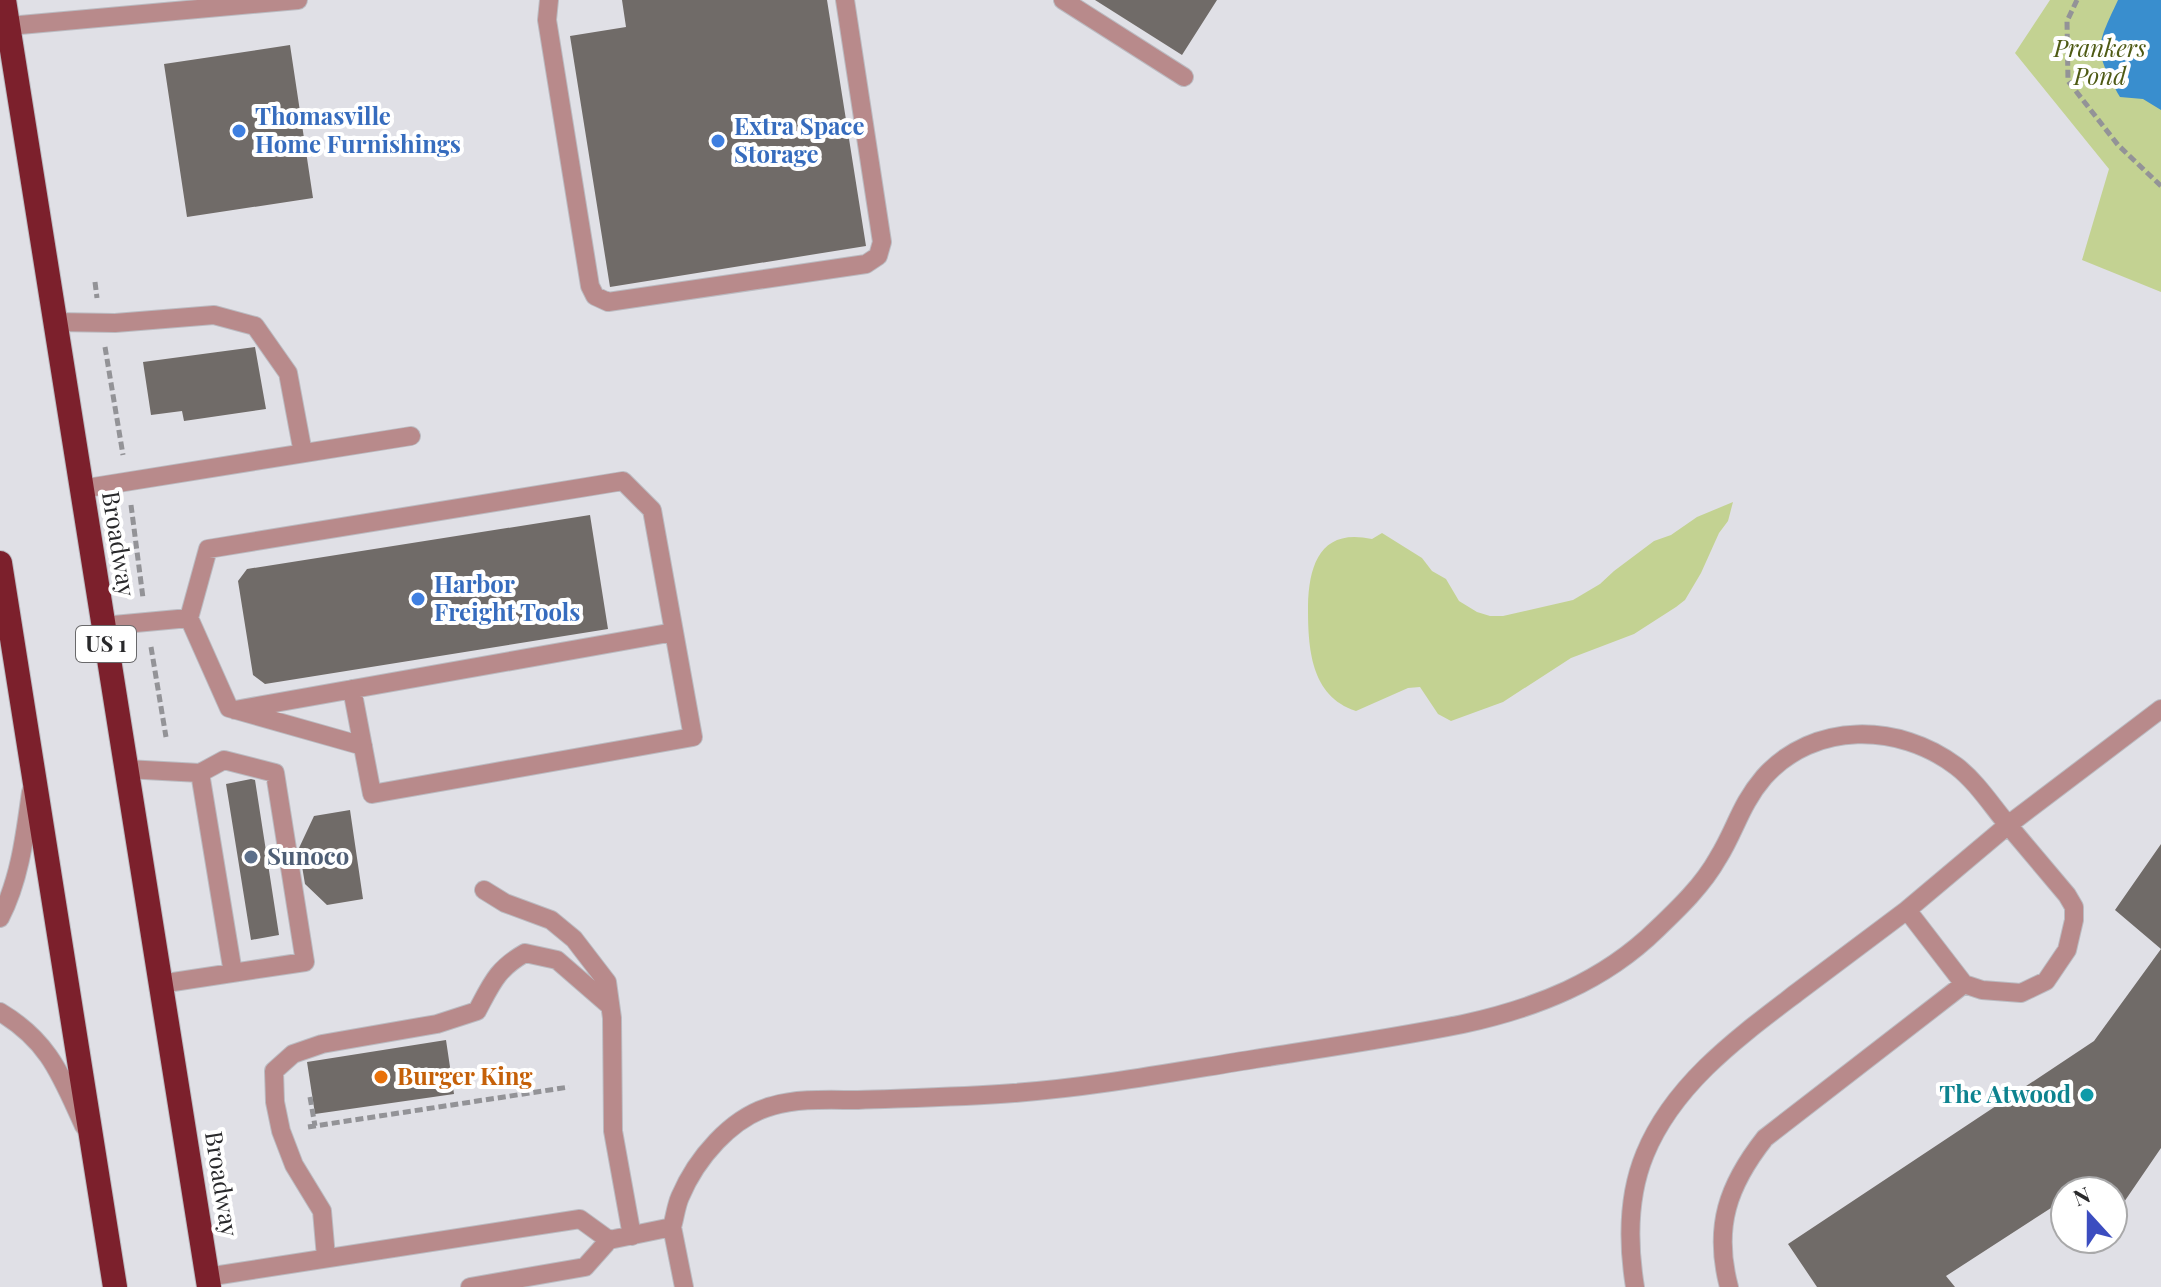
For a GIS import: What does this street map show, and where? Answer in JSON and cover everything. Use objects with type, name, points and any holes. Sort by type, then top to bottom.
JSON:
[{"type":"highway","name":"Broadway","points":[[4,0],[208,1282]]},
{"type":"highway","points":[[0,563],[115,1287]]},
{"type":"lane","points":[[9,26],[298,0]]},
{"type":"lane","points":[[549,0],[547,20],[590,286],[595,296],[608,302],[866,264],[878,256],[882,242],[845,0]]},
{"type":"lane","points":[[1063,0],[1184,77]]},
{"type":"lane","points":[[55,322],[101,323],[214,315],[255,326],[288,373],[303,453]]},
{"type":"lane","points":[[81,489],[411,436]]},
{"type":"lane","points":[[352,689],[363,746],[372,794],[693,737],[652,510],[623,481],[208,549],[189,618],[232,709],[363,746]]},
{"type":"lane","points":[[103,626],[189,618]]},
{"type":"lane","points":[[232,709],[674,632]]},
{"type":"lane","points":[[1635,1287],[1631,1261],[1634,1192],[1644,1156],[1659,1124],[1705,1068],[1741,1035],[1907,910],[2008,825],[2161,709]]},
{"type":"lane","points":[[684,1287],[672,1227],[680,1197],[700,1163],[723,1134],[747,1116],[773,1105],[816,1101],[967,1097],[1086,1087],[1463,1024],[1529,1007],[1576,988],[1616,964],[1654,933],[1685,901],[1718,859],[1742,806],[1776,766],[1786,757],[1812,745],[1849,733],[1873,733],[1906,740],[1934,751],[1960,769],[2074,907],[2071,938],[2060,964],[2046,981],[2021,993],[1982,990],[1964,984],[1907,910]]},
{"type":"lane","points":[[126,769],[200,773],[224,760],[275,773],[305,962],[160,984]]},
{"type":"lane","points":[[0,918],[9,902],[17,874],[34,773]]},
{"type":"lane","points":[[200,773],[233,973]]},
{"type":"lane","points":[[484,890],[505,903],[551,920],[574,939],[607,982],[613,1027],[613,1131],[632,1236]]},
{"type":"lane","points":[[326,1257],[322,1211],[294,1165],[275,1102],[274,1071],[293,1054],[322,1044],[437,1024],[477,1011],[492,982],[507,963],[525,953],[557,960],[610,1006]]},
{"type":"lane","points":[[1729,1287],[1721,1236],[1729,1199],[1742,1167],[1765,1138],[1964,984]]},
{"type":"lane","points":[[0,1012],[26,1030],[46,1051],[92,1142]]},
{"type":"lane","points":[[208,1282],[326,1257],[580,1219],[609,1240]]},
{"type":"lane","points":[[470,1287],[585,1267],[609,1240],[672,1227]]},
{"type":"path","points":[[2077,0],[2067,21],[2068,81],[2118,145],[2161,186]]},
{"type":"path","points":[[95,282],[166,737]]},
{"type":"path","points":[[303,1128],[569,1087]]},
{"type":"path","points":[[310,1097],[315,1126]]},
{"type":"green space","name":"Prankers Pond","points":[[2050,0],[2161,0],[2161,292],[2082,260],[2109,169],[2015,53]]},
{"type":"green space","points":[[1733,502],[1728,521],[1685,600],[1634,634],[1571,658],[1503,702],[1451,721],[1438,714],[1420,687],[1408,688],[1356,711],[1329,694],[1315,668],[1308,622],[1311,575],[1322,552],[1341,539],[1372,539],[1382,533],[1422,558],[1432,571],[1446,579],[1459,601],[1477,612],[1503,616],[1573,600],[1600,584],[1654,541],[1671,535],[1697,517]]},
{"type":"water","points":[[2118,0],[2161,0],[2161,110],[2143,99],[2120,97],[2105,68],[2102,40]]},
{"type":"building","name":"Extra Space Storage","points":[[622,0],[827,0],[866,246],[610,287],[570,36],[626,27]]},
{"type":"building","points":[[1095,0],[1217,0],[1182,55]]},
{"type":"building","name":"Thomasville Home Furnishings","points":[[290,45],[313,198],[187,217],[164,64]]},
{"type":"building","points":[[255,347],[266,409],[184,421],[182,411],[151,415],[143,362]]},
{"type":"building","points":[[590,515],[608,629],[265,684],[253,675],[238,581],[247,569]]},
{"type":"building","points":[[255,780],[279,935],[251,940],[226,784]]},
{"type":"building","points":[[350,810],[363,899],[327,905],[305,884],[299,848],[314,816]]},
{"type":"building","points":[[2161,844],[2161,949],[2115,910]]},
{"type":"building","name":"The Atwood","points":[[2161,949],[2161,1148],[2129,1195],[2129,1175],[2049,1175],[2049,1209],[1946,1276],[1955,1287],[1817,1287],[1788,1244],[2094,1041]]},
{"type":"building","name":"Burger King","points":[[446,1040],[454,1094],[315,1114],[307,1062]]},
{"type":"place","name":"Thomasville Home Furnishings","points":[[239,131]]},
{"type":"place","name":"Extra Space Storage","points":[[718,141]]},
{"type":"place","name":"Harbor Freight Tools","points":[[418,599]]},
{"type":"place","name":"Sunoco","points":[[251,857]]},
{"type":"place","name":"Burger King","points":[[381,1077]]},
{"type":"place","name":"The Atwood","points":[[2087,1095]]}]
